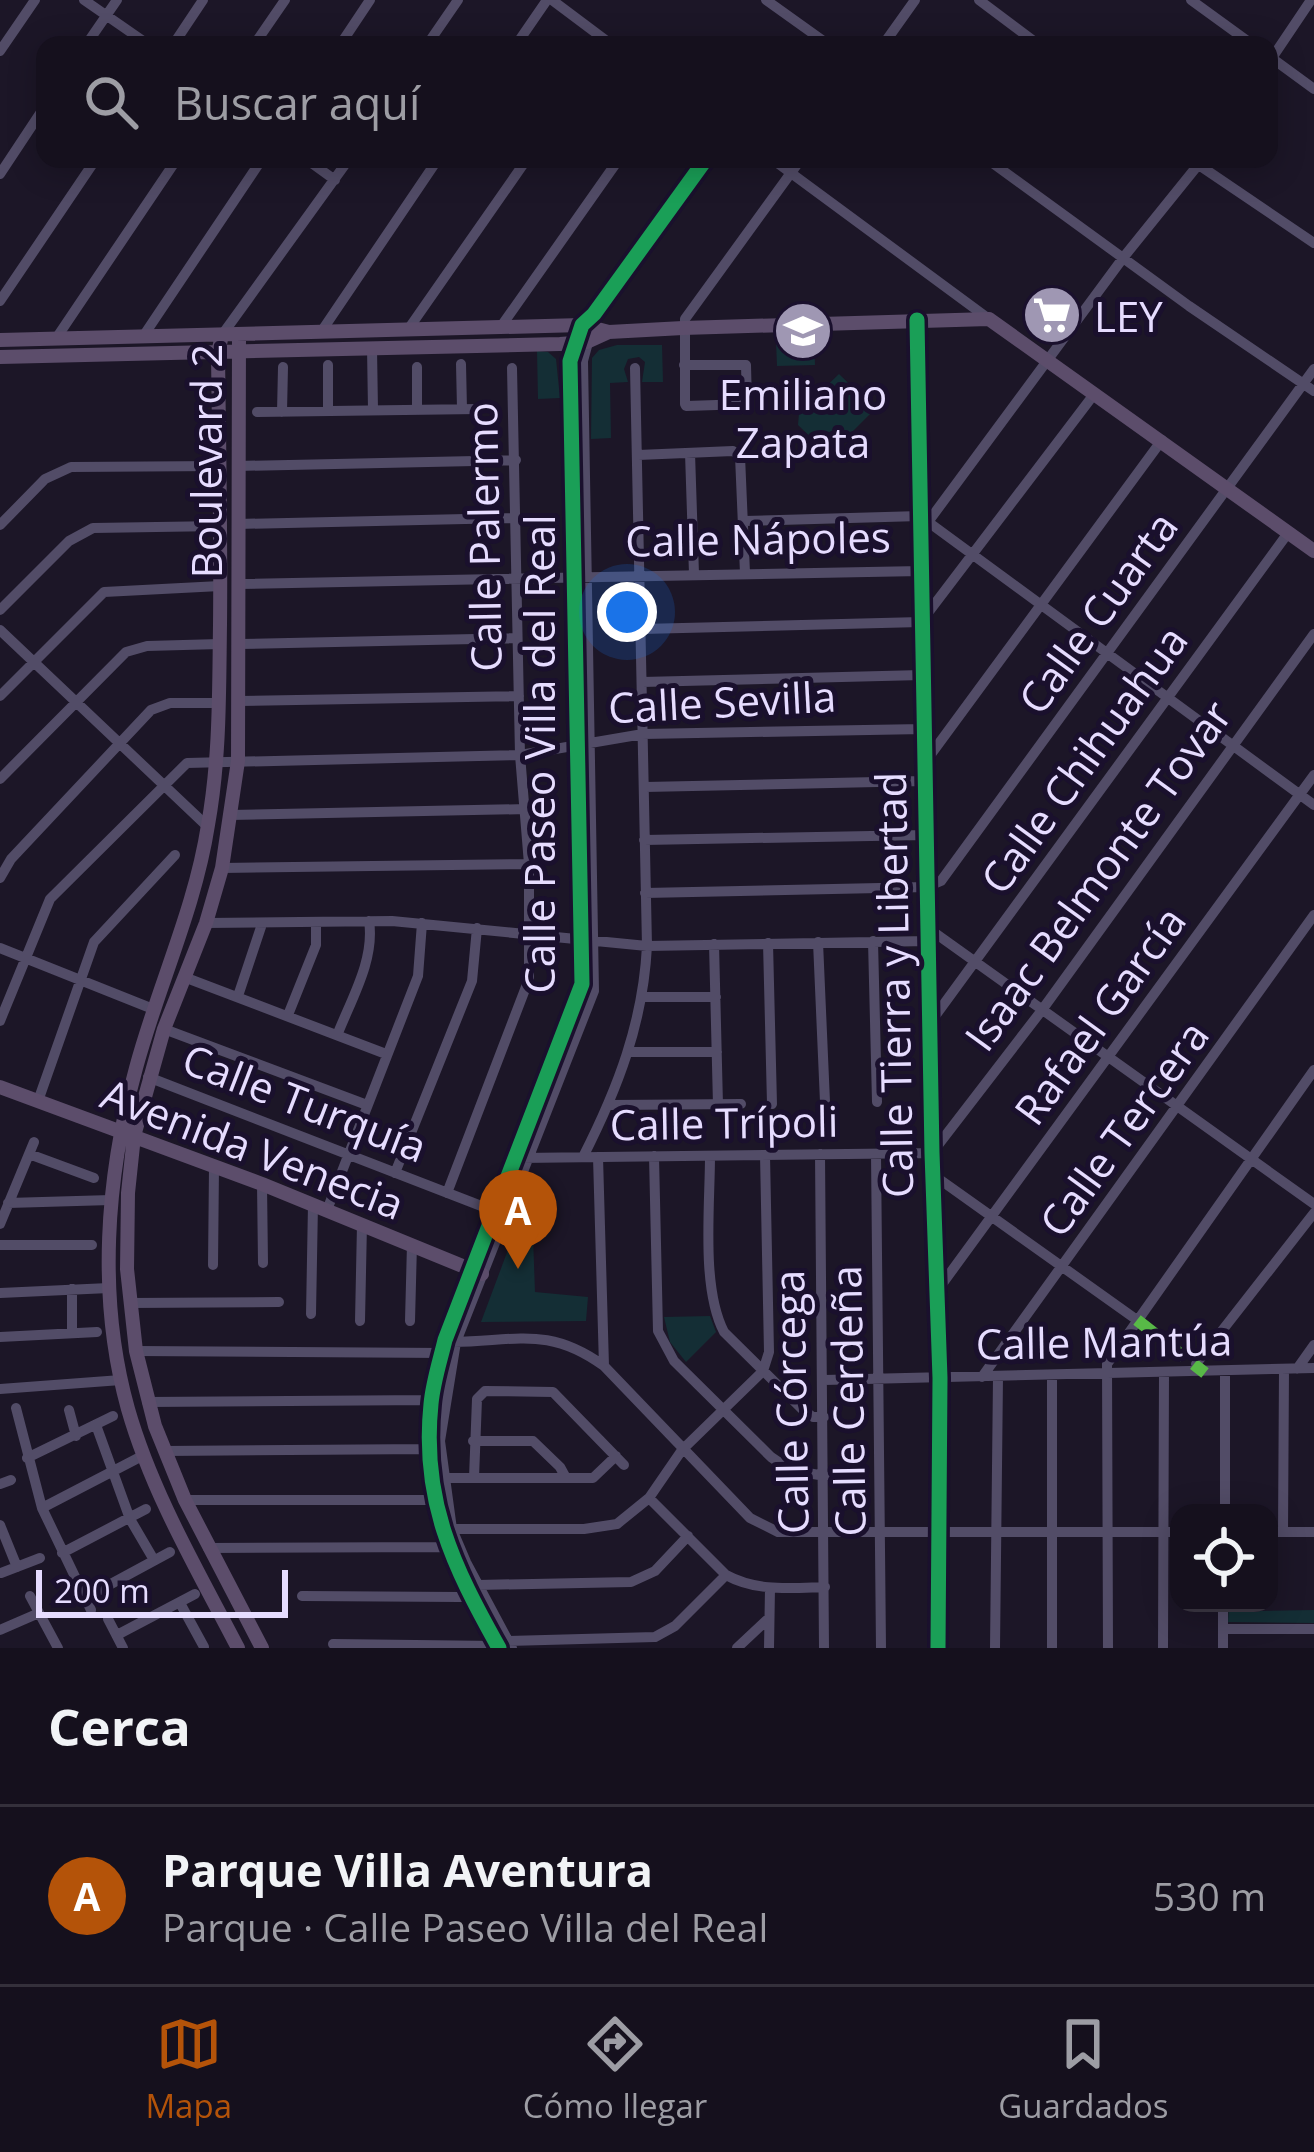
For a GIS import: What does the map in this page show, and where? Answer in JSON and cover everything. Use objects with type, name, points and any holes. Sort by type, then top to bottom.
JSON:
[{"type":"main road","points":[[0,357],[581,342],[610,332],[989,319],[1314,551]]},
{"type":"main road","points":[[0,340],[590,322],[610,332]]},
{"type":"main road","name":"Boulevard 2","points":[[221,335],[218,761],[208,826],[184,921],[152,1009],[111,1200],[110,1288],[121,1381],[144,1455],[238,1648]]},
{"type":"main road","name":"Boulevard 2","points":[[239,335],[238,761],[222,868],[206,923],[126,1134],[127,1213],[129,1303],[147,1402],[184,1500],[262,1648]]},
{"type":"main road","points":[[67,356],[121,339]]},
{"type":"main road","name":"Avenida Venecia","points":[[0,1088],[262,1184],[478,1272]]},
{"type":"street","points":[[0,51],[35,0]]},
{"type":"street","points":[[84,0],[136,36]]},
{"type":"street","points":[[92,36],[117,0]]},
{"type":"street","points":[[178,36],[203,0]]},
{"type":"street","points":[[260,36],[285,0]]},
{"type":"street","points":[[346,36],[370,0]]},
{"type":"street","points":[[433,36],[458,0]]},
{"type":"street","points":[[523,36],[550,0],[598,36]]},
{"type":"street","points":[[766,0],[816,36]]},
{"type":"street","points":[[889,36],[915,0]]},
{"type":"street","points":[[980,0],[1027,36]]},
{"type":"street","points":[[1191,0],[1241,36]]},
{"type":"street","points":[[1278,46],[1311,0]]},
{"type":"street","points":[[1278,63],[1314,89]]},
{"type":"street","points":[[0,173],[36,119]]},
{"type":"street","points":[[0,301],[90,168]]},
{"type":"street","points":[[55,340],[171,168]]},
{"type":"street","points":[[142,338],[256,168]]},
{"type":"street","points":[[319,168],[334,179]]},
{"type":"street","points":[[237,318],[342,168]]},
{"type":"street","points":[[322,332],[431,168]]},
{"type":"street","points":[[407,331],[521,168]]},
{"type":"street","points":[[500,328],[613,168]]},
{"type":"street","name":"Calle Paseo Villa del Real","points":[[473,1590],[429,1449],[431,1400],[580,998],[589,939],[582,578],[570,361],[590,322],[700,168]]},
{"type":"street","points":[[784,168],[989,319]]},
{"type":"street","points":[[684,365],[746,365],[747,404],[686,406],[684,365],[683,328],[689,311],[794,168]]},
{"type":"street","points":[[999,168],[1309,387]]},
{"type":"street","points":[[924,519],[1190,168]]},
{"type":"street","points":[[1203,168],[1314,243]]},
{"type":"street","name":"Boulevard 2","points":[[237,318],[239,335]]},
{"type":"street","name":"Boulevard 2","points":[[221,335],[237,318]]},
{"type":"street","name":"Calle Tierra y Libertad","points":[[917,320],[940,1378],[938,1648]]},
{"type":"street","points":[[373,348],[374,410]]},
{"type":"street","points":[[461,364],[462,409]]},
{"type":"street","points":[[328,365],[328,411]]},
{"type":"street","points":[[282,412],[283,367]]},
{"type":"street","points":[[417,367],[417,410]]},
{"type":"street","name":"Calle Palermo","points":[[447,1193],[529,979],[512,368]]},
{"type":"street","points":[[583,1157],[630,1052],[644,997],[645,787],[634,368]]},
{"type":"street","name":"Calle Cuarta","points":[[927,887],[946,875],[1228,488],[1309,387],[1314,369]]},
{"type":"street","points":[[642,629],[921,622],[1095,393]]},
{"type":"street","points":[[256,412],[478,409]]},
{"type":"street","points":[[924,764],[1162,440]]},
{"type":"street","points":[[638,454],[733,451],[740,456],[746,573]]},
{"type":"street","points":[[690,453],[694,574]]},
{"type":"street","points":[[238,466],[516,460]]},
{"type":"street","points":[[0,525],[45,479],[71,467],[220,466]]},
{"type":"street","points":[[238,524],[515,518]]},
{"type":"street","points":[[745,521],[924,519],[1314,805]]},
{"type":"street","points":[[0,610],[69,542],[93,528],[220,526]]},
{"type":"street","name":"Calle Chihuahua","points":[[930,1023],[1288,533]]},
{"type":"street","name":"Calle Nápoles","points":[[237,584],[921,572]]},
{"type":"street","points":[[0,696],[104,592],[220,586]]},
{"type":"street","points":[[0,630],[208,826]]},
{"type":"street","name":"Isaac Belmonte Tovar","points":[[932,1153],[1042,1010],[1314,634]]},
{"type":"street","points":[[239,644],[517,638]]},
{"type":"street","points":[[0,779],[135,647],[220,644]]},
{"type":"street","points":[[642,682],[922,675]]},
{"type":"street","points":[[239,701],[519,696]]},
{"type":"street","points":[[0,878],[11,859],[159,706],[220,703]]},
{"type":"street","name":"Calle Sevilla","points":[[0,1021],[50,899],[187,763],[520,755],[643,734],[923,729]]},
{"type":"street","name":"Rafael García","points":[[936,1292],[1314,775]]},
{"type":"street","points":[[645,787],[924,781]]},
{"type":"street","points":[[230,815],[527,809]]},
{"type":"street","points":[[644,840],[926,835]]},
{"type":"street","points":[[38,1101],[94,942],[175,855]]},
{"type":"street","points":[[222,868],[529,863]]},
{"type":"street","points":[[645,893],[927,887]]},
{"type":"street","name":"Calle Tercera","points":[[982,1377],[1314,915]]},
{"type":"street","points":[[338,1034],[365,965],[369,921]]},
{"type":"street","points":[[288,1015],[316,945],[316,922]]},
{"type":"street","points":[[206,923],[422,923],[647,946],[874,941],[928,934],[976,963],[1314,1204]]},
{"type":"street","points":[[311,1314],[320,1207],[347,1155],[418,976],[422,923]]},
{"type":"street","points":[[238,996],[262,924]]},
{"type":"street","points":[[395,1173],[472,981],[476,928]]},
{"type":"street","points":[[874,941],[877,1102]]},
{"type":"street","points":[[768,943],[772,1104]]},
{"type":"street","points":[[818,943],[825,1102]]},
{"type":"street","points":[[714,944],[718,1105]]},
{"type":"street","points":[[0,949],[152,1009]]},
{"type":"street","points":[[184,977],[386,1054]]},
{"type":"street","points":[[644,997],[716,997]]},
{"type":"street","points":[[164,1029],[367,1105]]},
{"type":"street","points":[[630,1052],[717,1052]]},
{"type":"street","points":[[1108,1648],[1110,1358],[1314,1070]]},
{"type":"street","name":"Calle Turquía","points":[[148,1077],[501,1213]]},
{"type":"street","points":[[609,1105],[741,1104]]},
{"type":"street","points":[[0,1224],[31,1148],[94,1178]]},
{"type":"street","name":"Calle Trípoli","points":[[522,1158],[932,1153]]},
{"type":"street","name":"Calle Córcega","points":[[820,1154],[824,1648]]},
{"type":"street","name":"Calle Cerdeña","points":[[876,1154],[881,1648]]},
{"type":"street","points":[[452,1529],[617,1524],[649,1498],[682,1450],[763,1371],[769,1352],[765,1155]]},
{"type":"street","points":[[655,1156],[658,1331],[674,1361],[771,1457],[790,1470],[825,1476]]},
{"type":"street","points":[[710,1156],[712,1293],[717,1319],[724,1332],[802,1410],[824,1417]]},
{"type":"street","points":[[598,1157],[604,1366]]},
{"type":"street","points":[[213,1265],[214,1167]]},
{"type":"street","points":[[932,1174],[1136,1320]]},
{"type":"street","points":[[262,1184],[263,1263]]},
{"type":"street","points":[[8,1203],[111,1200]]},
{"type":"street","points":[[1196,1364],[1314,1214]]},
{"type":"street","points":[[360,1321],[362,1224]]},
{"type":"street","points":[[410,1321],[412,1244]]},
{"type":"street","points":[[0,1245],[92,1245]]},
{"type":"street","points":[[0,1293],[110,1288]]},
{"type":"street","points":[[72,1289],[73,1333]]},
{"type":"street","points":[[129,1303],[279,1302]]},
{"type":"street","points":[[0,1337],[97,1332]]},
{"type":"street","points":[[136,1352],[562,1341],[604,1366],[682,1450],[763,1527],[778,1532],[1170,1532]]},
{"type":"street","points":[[1283,1532],[1290,1370],[1314,1345]]},
{"type":"street","name":"Calle Paseo Villa del Real","points":[[449,1347],[435,1500],[447,1547],[504,1646]]},
{"type":"street","name":"Calle Mantúa","points":[[824,1380],[1314,1368]]},
{"type":"street","points":[[1225,1372],[1225,1504]]},
{"type":"street","points":[[1163,1648],[1164,1373]]},
{"type":"street","points":[[1052,1376],[1052,1648]]},
{"type":"street","points":[[995,1648],[998,1377]]},
{"type":"street","points":[[0,1389],[121,1381]]},
{"type":"street","points":[[437,1478],[474,1478],[593,1478],[620,1461],[553,1392],[479,1393],[474,1478]]},
{"type":"street","points":[[147,1402],[431,1400]]},
{"type":"street","points":[[16,1408],[42,1508],[88,1604],[170,1552]]},
{"type":"street","points":[[69,1410],[76,1436]]},
{"type":"street","points":[[27,1458],[112,1416]]},
{"type":"street","points":[[96,1425],[130,1519],[154,1560]]},
{"type":"street","points":[[473,1441],[533,1441],[566,1478]]},
{"type":"street","points":[[164,1451],[429,1449]]},
{"type":"street","points":[[42,1508],[144,1455]]},
{"type":"street","points":[[649,1498],[726,1575],[770,1588],[825,1587]]},
{"type":"street","points":[[184,1500],[435,1500]]},
{"type":"street","points":[[62,1553],[146,1509]]},
{"type":"street","points":[[0,1525],[17,1567]]},
{"type":"street","points":[[1278,1532],[1314,1532]]},
{"type":"street","points":[[302,1597],[460,1597],[473,1590],[631,1582],[655,1571],[688,1536]]},
{"type":"street","points":[[208,1548],[447,1547]]},
{"type":"street","points":[[1,1574],[40,1558]]},
{"type":"street","points":[[333,1644],[504,1646],[655,1637],[675,1626],[726,1575]]},
{"type":"street","points":[[769,1648],[770,1588]]},
{"type":"street","points":[[117,1635],[195,1594]]},
{"type":"street","points":[[31,1596],[58,1648]]},
{"type":"street","points":[[179,1603],[203,1647],[218,1640]]},
{"type":"street","points":[[1223,1612],[1223,1648]]},
{"type":"street","points":[[0,1630],[39,1613]]},
{"type":"street","points":[[737,1648],[769,1618]]},
{"type":"street","points":[[108,1619],[123,1648]]},
{"type":"street","points":[[1223,1629],[1314,1629]]},
{"type":"street","points":[[1284,1629],[1284,1648]]},
{"type":"shaded area","points":[[814,340],[815,365],[777,366],[776,341]]},
{"type":"shaded area","points":[[662,345],[663,382],[642,382],[645,362],[639,357],[628,359],[624,369],[628,382],[610,383],[611,438],[591,439],[592,358],[599,350]]},
{"type":"shaded area","points":[[537,351],[556,359],[560,398],[538,399]]},
{"type":"shaded area","points":[[839,374],[875,409],[829,455],[798,425],[799,413],[812,401],[821,410],[825,408],[815,397]]},
{"type":"shaded area","points":[[527,1199],[537,1203],[535,1292],[588,1297],[586,1321],[481,1322]]},
{"type":"shaded area","points":[[710,1316],[716,1332],[686,1362],[670,1342],[664,1317]]},
{"type":"shaded area","points":[[1314,1610],[1314,1623],[1228,1622],[1229,1612]]},
{"type":"marked path","points":[[1137,1320],[1205,1373]]},
{"type":"cycle path","points":[[499,1648],[444,1531],[429,1439],[431,1404],[445,1340],[582,984],[570,361],[582,325],[699,168]]},
{"type":"cycle path","points":[[917,320],[940,1378],[938,1648]]},
{"type":"place","name":"LEY","points":[[1052,315]]},
{"type":"place","name":"Emiliano Zapata","points":[[803,331]]},
{"type":"place","name":"Parque Villa Aventura","points":[[518,1269]]}]
